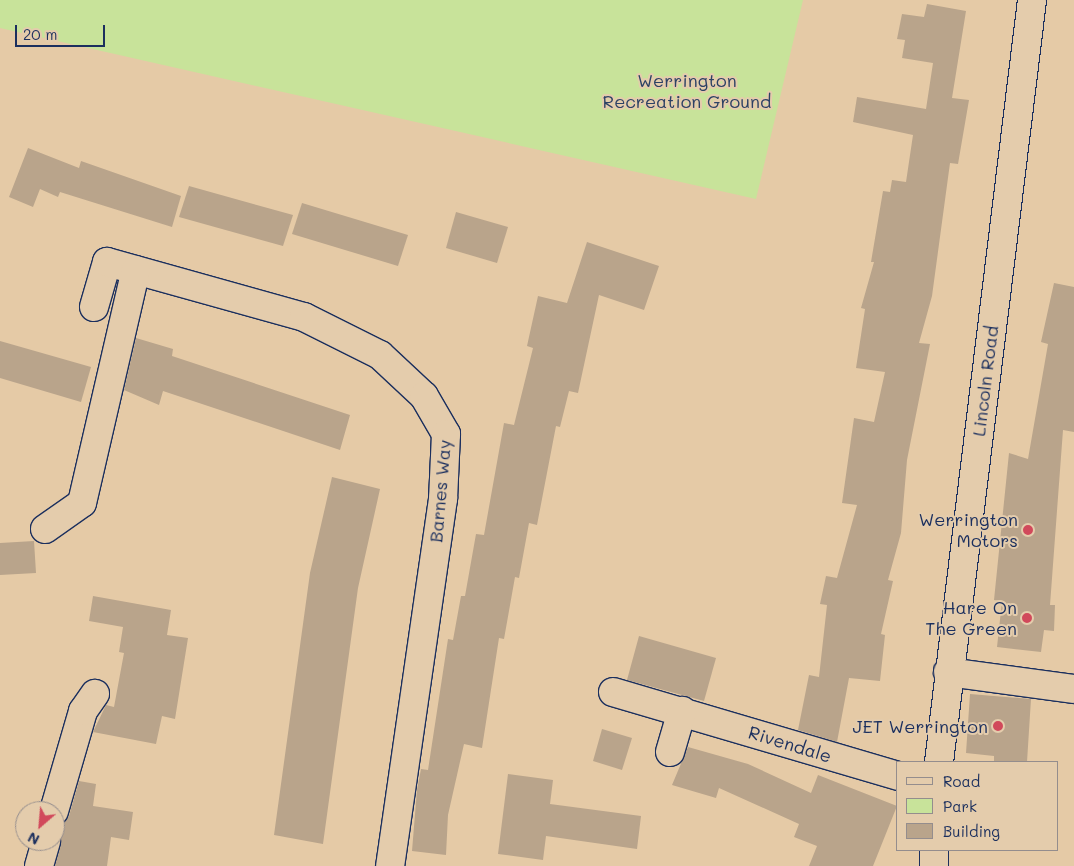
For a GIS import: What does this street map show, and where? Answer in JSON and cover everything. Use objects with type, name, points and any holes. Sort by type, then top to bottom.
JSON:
[{"type":"street","name":"Lincoln Road","points":[[939,761],[948,672],[1032,0]]},
{"type":"street","name":"Barnes Way","points":[[94,307],[107,262],[304,317],[380,356],[424,396],[446,434],[443,498],[394,866]]},
{"type":"street","points":[[45,529],[82,504],[136,270]]},
{"type":"street","points":[[948,672],[1074,690]]},
{"type":"street","name":"Rivendale","points":[[613,692],[896,775]]},
{"type":"street","points":[[57,801],[83,710],[95,694]]},
{"type":"street","points":[[670,752],[682,711]]},
{"type":"street","points":[[39,866],[43,851]]},
{"type":"street","points":[[934,851],[934,866]]},
{"type":"green space","name":"Werrington Recreation Ground","points":[[0,0],[803,0],[756,199],[0,28]]},
{"type":"building","points":[[927,4],[966,11],[952,98],[969,100],[958,164],[950,163],[932,296],[919,343],[930,344],[907,460],[901,533],[888,580],[893,581],[881,634],[885,635],[880,681],[849,678],[837,742],[798,730],[809,675],[819,677],[827,605],[820,604],[826,576],[837,578],[857,505],[842,503],[854,418],[874,422],[885,372],[856,368],[865,309],[861,308],[874,262],[871,262],[883,191],[890,192],[892,180],[906,182],[913,135],[853,122],[857,97],[926,109],[933,63],[902,58],[905,40],[897,39],[902,14],[924,17]]},
{"type":"building","points":[[28,148],[79,168],[81,161],[181,196],[172,227],[60,192],[58,197],[40,189],[33,207],[9,197]]},
{"type":"building","points":[[189,186],[293,215],[283,246],[179,217]]},
{"type":"building","points":[[302,203],[408,235],[398,266],[292,234]]},
{"type":"building","points":[[456,212],[508,227],[497,263],[446,248]]},
{"type":"building","points":[[587,242],[659,266],[644,310],[599,295],[578,393],[569,391],[560,427],[556,426],[537,525],[529,523],[519,578],[515,577],[504,639],[499,638],[482,748],[464,744],[448,815],[446,855],[412,851],[417,790],[421,769],[428,770],[448,639],[453,640],[461,596],[465,596],[476,534],[484,535],[504,423],[514,425],[533,348],[527,346],[538,296],[567,303]]},
{"type":"building","points":[[1054,283],[1074,287],[1074,432],[1063,430],[1050,605],[1055,605],[1054,631],[1044,630],[1041,652],[997,647],[1002,601],[994,600],[1009,453],[1028,459],[1048,344],[1041,342]]},
{"type":"building","points":[[136,338],[173,349],[172,356],[350,415],[340,450],[163,391],[159,405],[124,390]]},
{"type":"building","points":[[0,341],[91,367],[81,402],[0,378]]},
{"type":"building","points":[[332,477],[380,489],[358,588],[323,844],[274,835],[310,573]]},
{"type":"building","points":[[34,541],[36,573],[0,575],[0,543]]},
{"type":"building","points":[[93,596],[171,610],[167,635],[188,638],[175,719],[162,716],[156,744],[93,732],[106,705],[114,707],[124,653],[119,652],[123,627],[89,621]]},
{"type":"building","points":[[639,636],[716,658],[704,701],[627,680]]},
{"type":"building","name":"JET Werrington","points":[[970,694],[1031,699],[1027,761],[994,761],[994,756],[966,753]]},
{"type":"building","points":[[602,729],[632,738],[622,770],[593,761]]},
{"type":"building","points":[[688,747],[748,764],[811,793],[818,775],[896,806],[896,808],[873,866],[809,866],[817,846],[794,837],[799,824],[719,788],[716,798],[672,785]]},
{"type":"building","points":[[508,774],[553,780],[550,804],[641,816],[637,849],[546,836],[543,860],[498,854]]},
{"type":"building","points":[[79,781],[96,784],[93,806],[133,812],[129,840],[111,837],[107,866],[55,866],[59,851],[65,851],[65,820],[69,816]]},
{"type":"place","name":"Werrington Motors","points":[[1028,530]]},
{"type":"place","name":"Hare On The Green","points":[[1027,618]]},
{"type":"place","name":"JET Werrington","points":[[998,726]]}]
